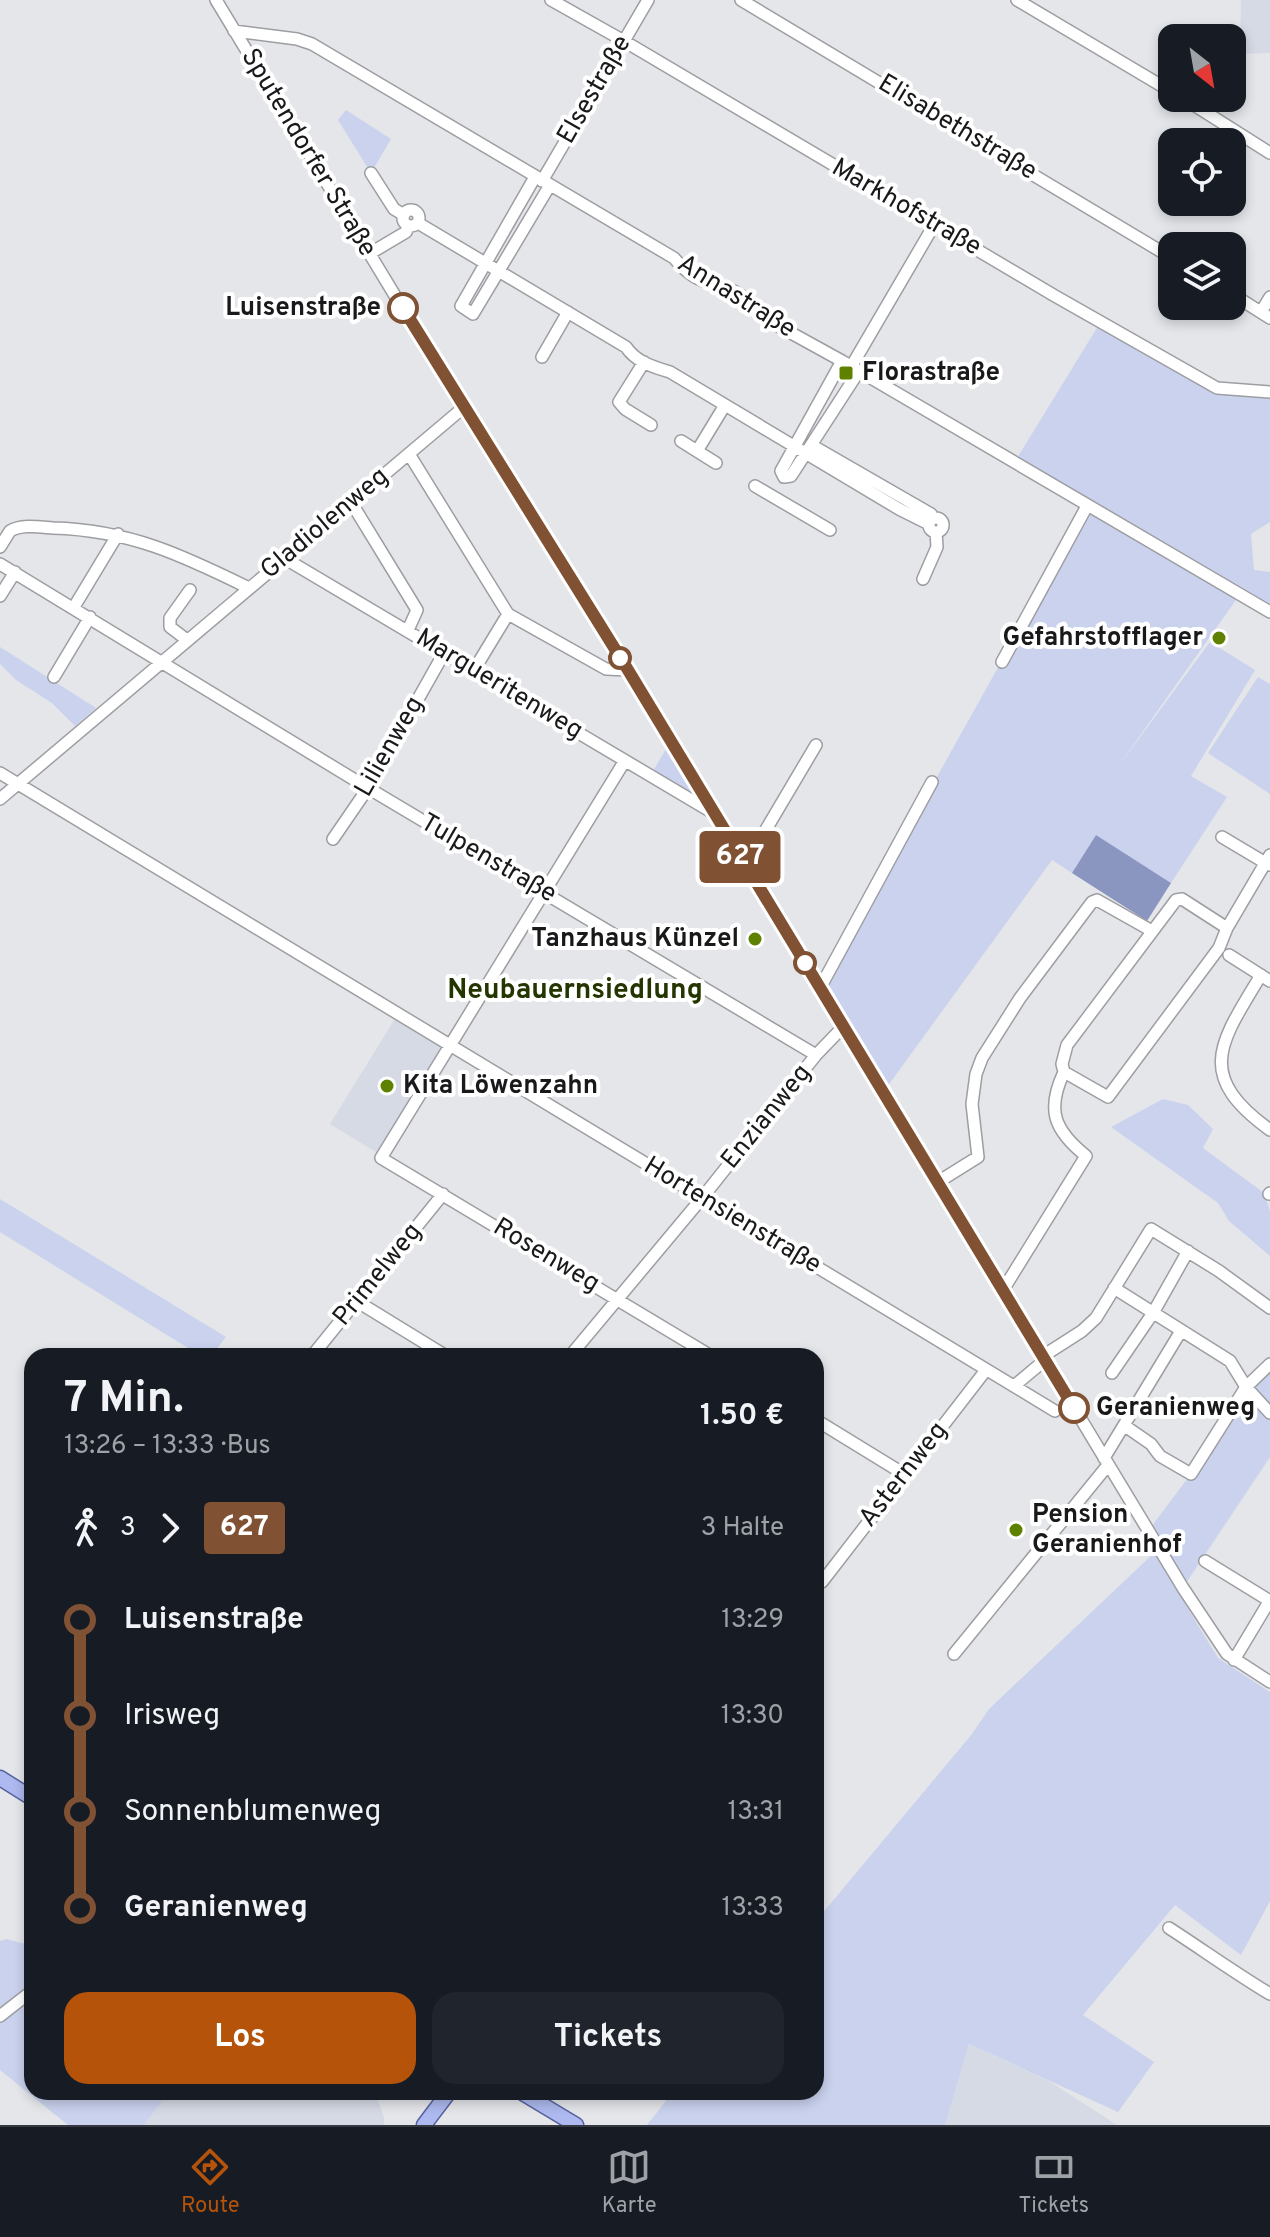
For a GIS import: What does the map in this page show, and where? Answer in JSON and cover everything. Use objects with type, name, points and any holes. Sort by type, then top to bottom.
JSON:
[{"type":"main road","points":[[0,1778],[24,1793]]},
{"type":"main road","points":[[0,1787],[24,1801]]},
{"type":"main road","points":[[424,2125],[443,2100]]},
{"type":"main road","points":[[534,2100],[576,2125]]},
{"type":"street","name":"Sputendorfer Straße","points":[[216,0],[463,408],[628,670],[1220,1646],[1234,1660],[1270,1682]]},
{"type":"street","name":"Markhofstraße","points":[[551,0],[1217,388],[1270,392]]},
{"type":"street","name":"Elsestraße","points":[[542,181],[485,262],[461,306],[473,314],[499,270],[542,181],[648,0]]},
{"type":"street","name":"Elisabethstraße","points":[[741,0],[1158,250]]},
{"type":"street","points":[[1017,0],[1158,84]]},
{"type":"street","name":"Annastraße","points":[[234,31],[297,39],[312,44],[674,258],[688,273],[706,284],[729,290],[766,313],[773,323],[1270,612]]},
{"type":"street","points":[[1205,112],[1270,153]]},
{"type":"street","points":[[371,173],[394,209],[410,221],[499,270],[626,347],[644,362],[670,372],[795,445],[810,450],[924,524],[933,525],[937,547],[923,579]]},
{"type":"street","points":[[369,254],[406,232],[410,221]]},
{"type":"street","points":[[784,477],[791,476],[810,450],[851,366],[934,225]]},
{"type":"street","points":[[1246,303],[1266,315],[1270,297]]},
{"type":"street","points":[[542,357],[568,312]]},
{"type":"street","points":[[644,362],[619,402],[651,425]]},
{"type":"street","points":[[784,477],[781,471],[795,445],[851,366]]},
{"type":"street","points":[[697,451],[725,405]]},
{"type":"street","name":"Gladiolenweg","points":[[0,799],[463,408]]},
{"type":"street","points":[[681,441],[716,463]]},
{"type":"street","points":[[409,454],[508,614],[606,669],[628,670]]},
{"type":"street","points":[[773,498],[784,477]]},
{"type":"street","points":[[755,486],[830,530]]},
{"type":"street","points":[[351,502],[417,610],[408,630]]},
{"type":"street","points":[[1002,662],[1087,506]]},
{"type":"street","points":[[0,547],[10,531],[24,527],[72,528],[118,534],[175,552],[249,588]]},
{"type":"street","points":[[74,607],[118,534]]},
{"type":"street","name":"Margueritenweg","points":[[284,558],[713,813]]},
{"type":"street","name":"Tulpenstraße","points":[[0,564],[816,1055]]},
{"type":"street","points":[[0,596],[15,572]]},
{"type":"street","points":[[187,640],[170,627],[170,618],[190,590]]},
{"type":"street","points":[[474,670],[508,614]]},
{"type":"street","points":[[54,677],[90,617]]},
{"type":"street","name":"Lilienweg","points":[[333,839],[368,788],[444,653]]},
{"type":"street","points":[[745,865],[816,745]]},
{"type":"street","points":[[449,1046],[624,762]]},
{"type":"street","name":"Hortensienstraße","points":[[0,773],[1055,1411]]},
{"type":"street","points":[[820,988],[932,782]]},
{"type":"street","points":[[1064,1072],[1108,1097],[1219,948],[1227,928],[1267,863],[1222,837]]},
{"type":"street","points":[[1003,1290],[1086,1156],[1059,1130],[1054,1112],[1067,1045],[1176,900],[1182,899],[1227,928]]},
{"type":"street","points":[[938,1182],[978,1157],[972,1104],[982,1058],[1020,998],[1092,902],[1097,900],[1152,931]]},
{"type":"street","points":[[1229,955],[1265,978],[1229,1029],[1222,1044],[1221,1058],[1231,1096],[1270,1130]]},
{"type":"street","name":"Enzianweg","points":[[577,1348],[816,1055],[843,1027]]},
{"type":"street","name":"Rosenweg","points":[[449,1046],[381,1158],[698,1348]]},
{"type":"street","name":"Primelweg","points":[[319,1348],[443,1194]]},
{"type":"street","points":[[1014,1386],[1044,1358],[1090,1325],[1151,1229],[1270,1308]]},
{"type":"street","points":[[1112,1373],[1153,1313],[1188,1251]]},
{"type":"street","points":[[1114,1288],[1230,1361],[1246,1387],[1270,1413]]},
{"type":"street","points":[[358,1302],[433,1348]]},
{"type":"street","points":[[954,1654],[1106,1462],[1181,1331]]},
{"type":"street","points":[[1125,1426],[1151,1444],[1160,1456],[1191,1474],[1246,1387],[1270,1364]]},
{"type":"street","name":"Asternweg","points":[[824,1574],[986,1370]]},
{"type":"street","points":[[824,1425],[904,1474]]},
{"type":"street","points":[[1205,1561],[1270,1600],[1234,1660]]},
{"type":"street","points":[[1169,1928],[1213,1956],[1230,1971],[1270,1994]]},
{"type":"street","points":[[0,2016],[24,1997]]},
{"type":"shaded area","points":[[1241,0],[1270,0],[1270,53],[1246,54],[1246,24],[1241,24]]},
{"type":"shaded area","points":[[346,110],[391,139],[371,173],[338,120]]},
{"type":"shaded area","points":[[1100,323],[1215,393],[1270,396],[1270,522],[1251,534],[1254,570],[1270,572],[1270,606],[1243,590],[1115,771],[1210,642],[1255,670],[1191,776],[1227,797],[1171,883],[1096,835],[1072,873],[1052,860],[887,1087],[824,982],[1087,506],[1014,463]]},
{"type":"shaded area","points":[[0,647],[96,708],[75,726],[52,703],[16,680],[0,664]]},
{"type":"shaded area","points":[[1258,677],[1270,684],[1270,794],[1208,753]]},
{"type":"shaded area","points":[[667,747],[698,796],[698,799],[652,773]]},
{"type":"shaded area","points":[[1096,835],[1171,883],[1147,921],[1072,873]]},
{"type":"shaded area","name":"Kita Löwenzahn","points":[[396,1017],[445,1047],[379,1154],[330,1124]]},
{"type":"shaded area","points":[[1163,1099],[1188,1105],[1213,1129],[1203,1148],[1264,1193],[1270,1211],[1270,1256],[1229,1221],[1218,1203],[1111,1127]]},
{"type":"shaded area","points":[[0,1199],[226,1337],[217,1348],[188,1348],[0,1232]]},
{"type":"shaded area","points":[[1270,1364],[1270,1457],[1186,1583],[1151,1527],[1191,1474],[1211,1440]]},
{"type":"shaded area","points":[[1154,1553],[1218,1658],[1270,1692],[1270,1901],[1241,1955],[1175,1905],[1083,2015],[1154,2062],[1118,2112],[969,2044],[945,2125],[647,2125],[667,2100],[824,2100],[824,1911],[972,1734],[989,1709]]},
{"type":"shaded area","points":[[7,1939],[24,1944],[24,2089],[0,2070],[0,1941]]},
{"type":"shaded area","points":[[969,2044],[1049,2081],[1117,2125],[945,2125]]},
{"type":"shaded area","points":[[37,2100],[163,2100],[144,2125],[68,2125]]},
{"type":"shaded area","points":[[163,2100],[378,2100],[384,2117],[384,2125],[144,2125]]},
{"type":"bus line","name":"627","points":[[403,308],[628,670],[1074,1408]]},
{"type":"place","name":"Luisenstraße","points":[[403,308]]},
{"type":"place","name":"Florastraße","points":[[846,373]]},
{"type":"place","name":"Gefahrstofflager","points":[[1219,638]]},
{"type":"place","name":"Tanzhaus Künzel","points":[[755,939]]},
{"type":"place","name":"Kita Löwenzahn","points":[[387,1086]]},
{"type":"place","name":"Geranienweg","points":[[1074,1408]]},
{"type":"place","name":"Pension Geranienhof","points":[[1016,1530]]},
{"type":"district","name":"Neubauernsiedlung","points":[[575,991]]}]
